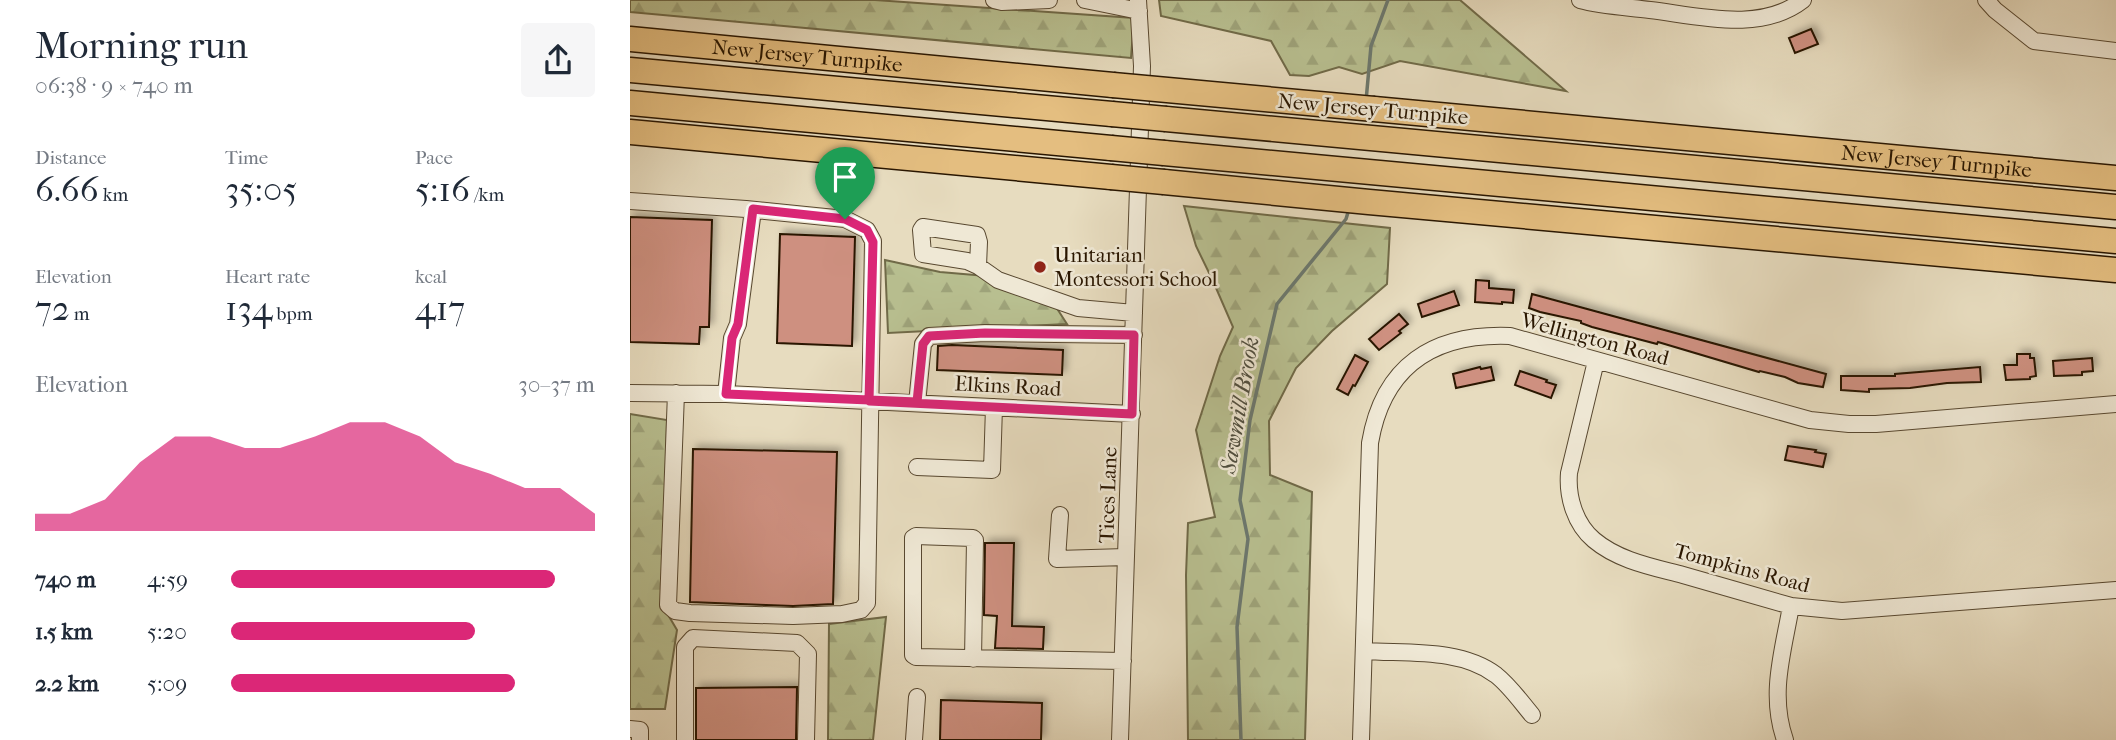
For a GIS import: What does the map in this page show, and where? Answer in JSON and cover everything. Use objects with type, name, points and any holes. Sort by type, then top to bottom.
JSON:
[{"type":"highway","name":"New Jersey Turnpike","points":[[630,39],[2116,178]]},
{"type":"highway","name":"New Jersey Turnpike","points":[[630,70],[2116,207]]},
{"type":"highway","points":[[630,103],[2116,241]]},
{"type":"highway","points":[[630,132],[2116,270]]},
{"type":"street","points":[[994,0],[1049,0]]},
{"type":"street","points":[[1085,0],[1138,5]]},
{"type":"street","points":[[1580,0],[1731,20],[1763,18],[1794,7],[1803,0]]},
{"type":"street","points":[[1986,0],[2034,41],[2116,51]]},
{"type":"street","name":"Tices Lane","points":[[1120,740],[1142,66],[1138,5]]},
{"type":"street","points":[[630,201],[753,209],[845,219],[867,230],[873,242],[867,603],[861,610],[842,614],[793,616],[690,613],[675,611],[668,605],[676,393]]},
{"type":"street","points":[[726,394],[732,338],[738,324],[753,209]]},
{"type":"street","points":[[978,266],[998,280],[1078,309],[1134,313]]},
{"type":"street","points":[[917,402],[923,344],[929,336],[985,333],[1134,335]]},
{"type":"street","name":"Wellington Road","points":[[1360,740],[1370,443],[1379,407],[1398,375],[1416,359],[1436,347],[1485,335],[1510,336],[1810,420],[1849,424],[2116,404]]},
{"type":"street","name":"Tompkins Road","points":[[1595,361],[1568,486],[1572,505],[1585,531],[1609,550],[1626,559],[1791,606],[1842,611],[2116,590]]},
{"type":"street","name":"Elkins Road","points":[[630,393],[726,394],[1132,414]]},
{"type":"street","points":[[917,467],[999,470],[994,407]]},
{"type":"street","points":[[1060,515],[1057,563],[1126,557]]},
{"type":"street","points":[[973,659],[975,540],[916,536],[913,538],[912,655],[973,659],[1123,661]]},
{"type":"street","points":[[1785,740],[1779,720],[1777,679],[1791,606]]},
{"type":"street","points":[[685,740],[685,647],[693,638],[797,643],[808,654],[806,740]]},
{"type":"street","points":[[1364,651],[1455,657],[1471,661],[1506,684],[1532,715]]},
{"type":"street","points":[[914,740],[917,697]]},
{"type":"street","points":[[630,729],[640,730],[640,740]]},
{"type":"green space","points":[[630,0],[875,0],[1134,18],[1131,58],[630,12]]},
{"type":"green space","points":[[1159,0],[1460,0],[1566,91],[1400,61],[1362,74],[1339,67],[1309,76],[1290,75],[1271,41],[1161,16]]},
{"type":"green space","points":[[1184,206],[1390,228],[1387,284],[1332,331],[1296,368],[1269,421],[1270,475],[1312,492],[1305,740],[1188,740],[1188,523],[1215,517],[1196,430],[1220,356],[1233,327],[1196,246]]},
{"type":"green space","points":[[885,260],[940,272],[998,277],[1056,307],[1067,324],[888,333]]},
{"type":"green space","points":[[630,414],[667,420],[664,608],[677,630],[665,709],[630,709]]},
{"type":"green space","points":[[886,617],[873,740],[828,740],[829,624]]},
{"type":"building","points":[[1811,29],[1818,44],[1795,53],[1789,38]]},
{"type":"building","points":[[630,217],[712,220],[709,327],[700,327],[699,344],[630,342]]},
{"type":"building","points":[[780,234],[855,237],[852,346],[777,343]]},
{"type":"building","points":[[1476,280],[1489,281],[1489,288],[1514,290],[1513,303],[1475,302]]},
{"type":"building","points":[[1454,291],[1459,305],[1422,317],[1418,304]]},
{"type":"building","points":[[1532,294],[1826,374],[1823,387],[1798,383],[1785,377],[1658,342],[1657,344],[1592,327],[1581,321],[1540,312],[1529,308]]},
{"type":"building","points":[[1399,314],[1408,324],[1379,350],[1369,339]]},
{"type":"building","points":[[938,346],[1063,350],[1062,375],[937,370]]},
{"type":"building","points":[[2017,354],[2030,354],[2030,358],[2034,358],[2036,376],[2030,379],[2006,380],[2004,365],[2017,365]]},
{"type":"building","points":[[1355,355],[1368,362],[1348,395],[1337,389]]},
{"type":"building","points":[[2092,358],[2093,371],[2082,372],[2082,375],[2054,376],[2053,361]]},
{"type":"building","points":[[1491,367],[1494,380],[1456,388],[1453,374]]},
{"type":"building","points":[[1980,367],[1981,382],[1869,389],[1869,392],[1841,390],[1841,376],[1895,376]]},
{"type":"building","points":[[1520,371],[1556,385],[1551,398],[1515,385]]},
{"type":"building","points":[[1788,446],[1826,454],[1823,467],[1785,460]]},
{"type":"building","points":[[693,449],[837,452],[833,604],[793,606],[690,602]]},
{"type":"building","points":[[985,543],[1014,543],[1012,626],[1044,627],[1043,649],[995,648],[997,616],[984,615]]},
{"type":"building","points":[[797,687],[796,740],[696,740],[696,688]]},
{"type":"building","points":[[941,700],[1042,703],[1041,740],[940,740]]},
{"type":"waterway","name":"Sawmill Brook","points":[[1366,101],[1371,46],[1388,0]]},
{"type":"waterway","name":"Sawmill Brook","points":[[1241,740],[1237,627],[1248,539],[1240,500],[1250,420],[1277,304],[1346,219],[1349,209]]},
{"type":"place","name":"Unitarian Montessori School","points":[[1040,267]]},
{"type":"route","points":[[845,219],[753,209],[738,324],[732,338],[726,394],[869,401],[917,402],[923,344],[929,336],[985,333],[1134,335],[1132,414],[869,401],[873,242],[867,230],[845,219]]}]
